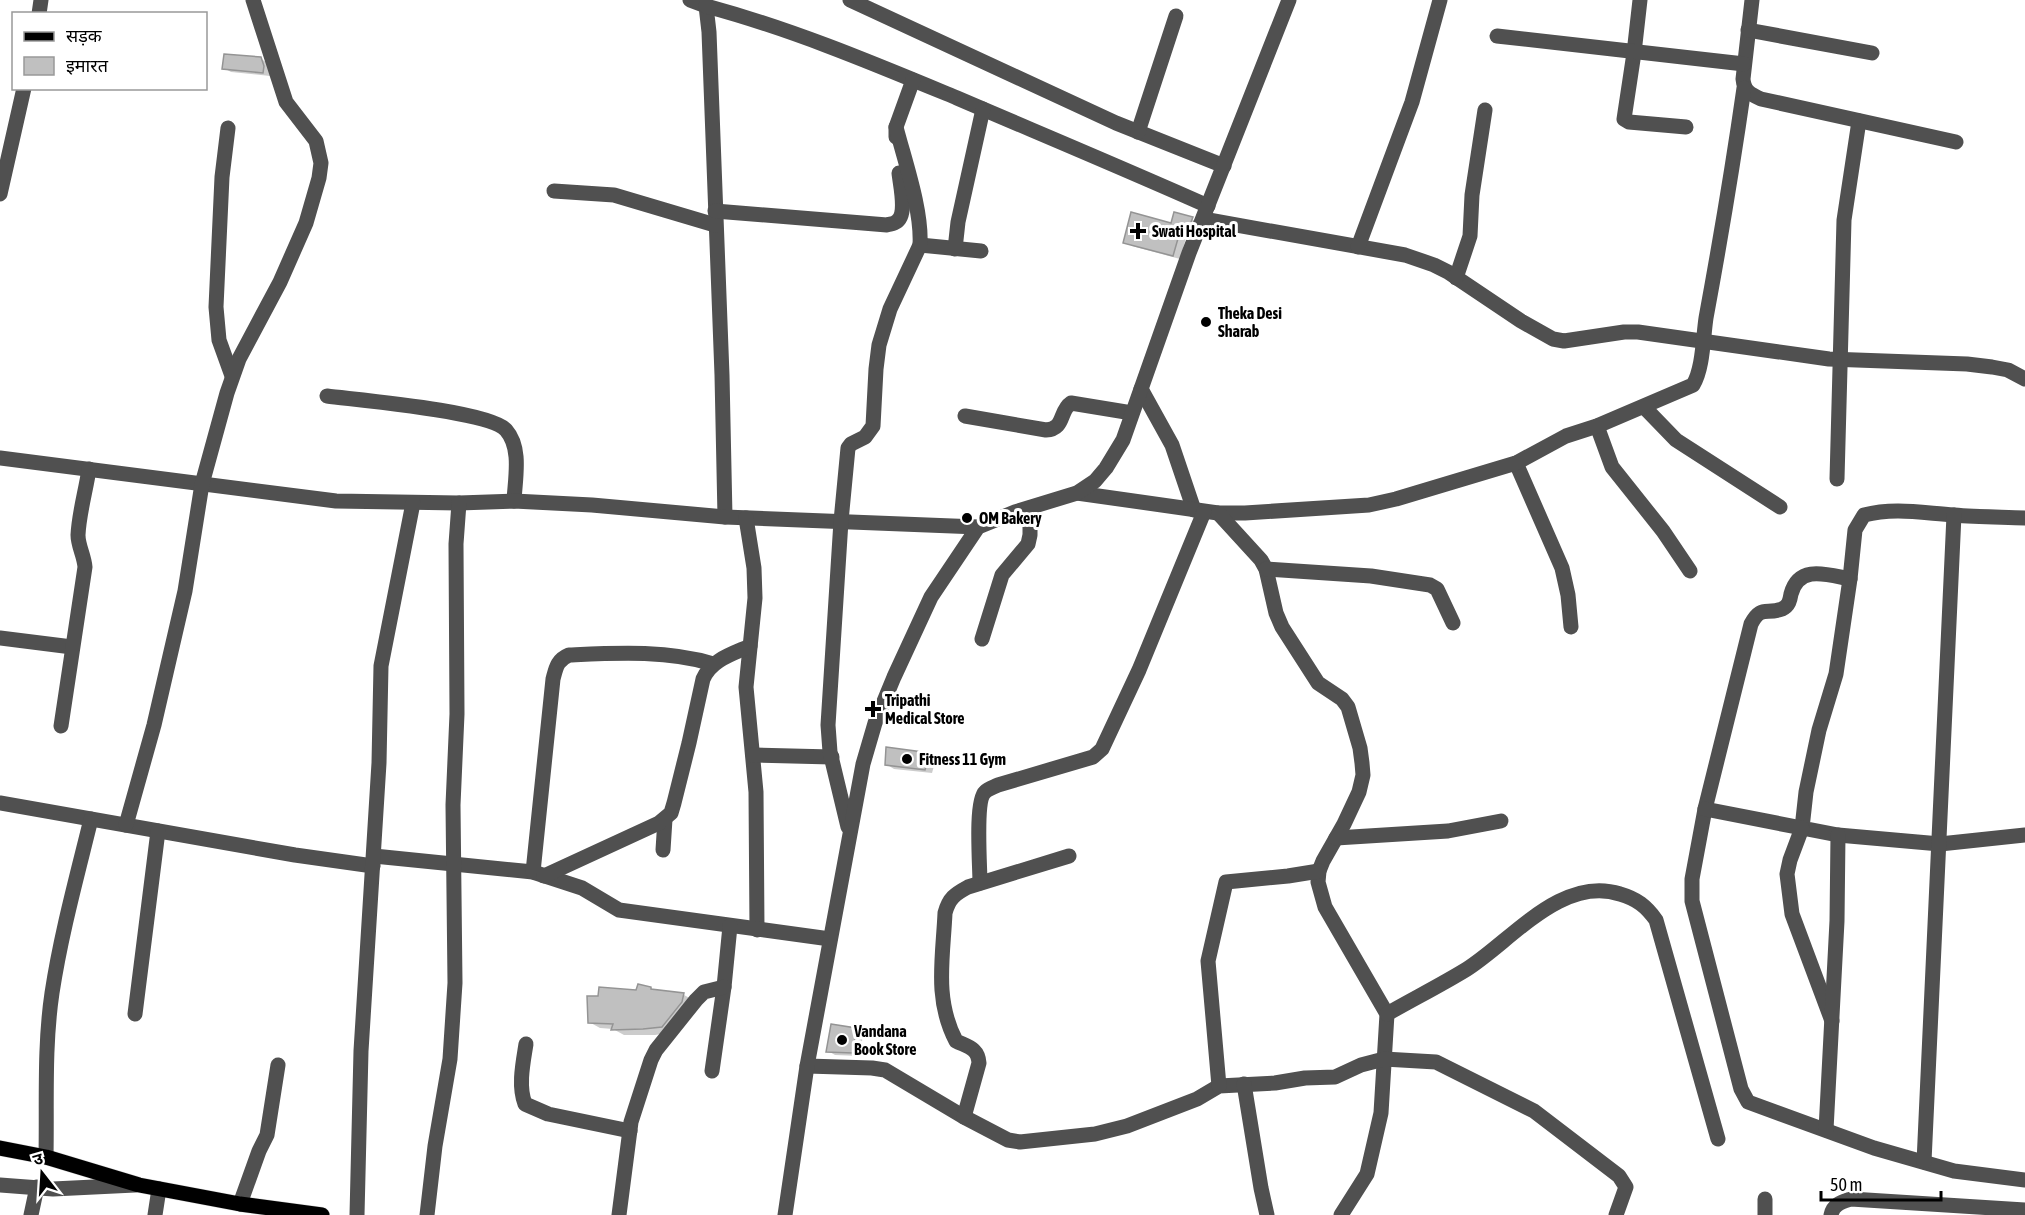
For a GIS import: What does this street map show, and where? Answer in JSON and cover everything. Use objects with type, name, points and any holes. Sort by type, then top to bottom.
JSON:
[{"type":"main road","points":[[0,1148],[46,1157],[139,1185],[290,1213],[322,1215]]},
{"type":"street","points":[[126,825],[154,726],[185,591],[202,484],[232,376],[280,282],[306,223],[319,178],[321,163],[316,141],[286,102],[253,0]]},
{"type":"street","points":[[690,0],[757,19],[983,109],[1129,170],[1205,213],[1358,247],[1405,255],[1434,265],[1552,339],[1564,341],[1638,332],[1839,360],[1967,364],[2008,370],[2025,379]]},
{"type":"street","points":[[850,0],[1138,132],[1224,166]]},
{"type":"street","points":[[0,458],[336,501],[459,503],[514,501],[592,505],[725,517],[978,527],[1077,493],[1095,481],[1123,440],[1205,213],[1289,0]]},
{"type":"street","points":[[1358,247],[1412,102],[1440,0]]},
{"type":"street","points":[[1640,0],[1624,119],[1629,123],[1686,128]]},
{"type":"street","points":[[1077,493],[1205,512],[1267,512],[1369,505],[1516,463],[1534,455],[1566,435],[1597,426],[1694,385],[1698,377],[1732,169],[1744,88],[1744,64],[1752,0]]},
{"type":"street","points":[[706,6],[709,32],[722,375],[725,517]]},
{"type":"street","points":[[1138,132],[1176,16]]},
{"type":"street","points":[[1749,30],[1872,53]]},
{"type":"street","points":[[1497,36],[1744,64]]},
{"type":"street","points":[[554,191],[614,195],[715,218],[826,219],[876,225],[897,222],[902,216],[903,207],[896,127],[912,80]]},
{"type":"street","points":[[1744,88],[1761,99],[1956,142]]},
{"type":"street","points":[[0,194],[4,165],[23,90]]},
{"type":"street","points":[[955,249],[958,222],[983,109]]},
{"type":"street","points":[[1456,278],[1470,236],[1472,195],[1485,110]]},
{"type":"street","points":[[1837,479],[1844,220],[1859,121]]},
{"type":"street","points":[[850,833],[832,757],[828,725],[848,448],[865,437],[873,426],[879,345],[890,309],[920,245],[917,210],[896,127]]},
{"type":"street","points":[[228,128],[222,177],[216,307],[219,340],[232,376]]},
{"type":"street","points":[[920,245],[981,251]]},
{"type":"street","points":[[1141,389],[1205,512],[1261,560],[1266,569],[1276,613],[1282,627],[1318,684],[1342,699],[1348,707],[1360,748],[1363,775],[1359,792],[1319,871],[1320,894],[1325,907],[1387,1014],[1381,1113],[1366,1174],[1341,1215]]},
{"type":"street","points":[[327,396],[458,413],[494,422],[505,429],[515,450],[514,501]]},
{"type":"street","points":[[965,416],[1046,430],[1058,426],[1062,421],[1064,411],[1071,403],[1132,413]]},
{"type":"street","points":[[1644,407],[1676,440],[1780,507]]},
{"type":"street","points":[[1597,426],[1612,467],[1663,531],[1690,571]]},
{"type":"street","points":[[1516,463],[1562,568],[1568,595],[1571,627]]},
{"type":"street","points":[[61,726],[85,567],[78,534],[90,469]]},
{"type":"street","points":[[357,1215],[361,1051],[374,861],[381,666],[413,503]]},
{"type":"street","points":[[428,1215],[435,1146],[450,1048],[455,983],[454,781],[457,714],[456,544],[459,503]]},
{"type":"street","points":[[982,639],[1002,575],[1028,544],[1030,508]]},
{"type":"street","points":[[1832,1021],[1792,914],[1787,874],[1802,828],[1806,792],[1819,730],[1836,674],[1855,530],[1864,515],[1889,511],[2025,518]]},
{"type":"street","points":[[980,883],[979,812],[981,798],[985,792],[998,785],[1093,757],[1102,749],[1139,670],[1205,512]]},
{"type":"street","points":[[1924,1162],[1954,515]]},
{"type":"street","points":[[746,518],[754,586],[746,687],[756,792],[757,930]]},
{"type":"street","points":[[785,1215],[807,1066],[863,764],[875,723],[931,597],[978,527]]},
{"type":"street","points":[[1266,569],[1371,576],[1430,585],[1437,589],[1454,623]]},
{"type":"street","points":[[1850,579],[1822,574],[1804,574],[1797,580],[1789,603],[1781,609],[1764,610],[1755,615],[1705,809],[1692,879],[1692,901],[1741,1089],[1748,1102],[1874,1148],[1954,1171],[2025,1180]]},
{"type":"street","points":[[0,638],[72,647]]},
{"type":"street","points":[[538,874],[665,819],[671,813],[707,670],[713,664],[750,646]]},
{"type":"street","points":[[538,874],[553,679],[557,664],[568,655],[613,653],[680,657],[713,664]]},
{"type":"street","points":[[753,755],[832,757]]},
{"type":"street","points":[[0,803],[295,855],[454,864],[538,874],[582,888],[619,910],[830,939]]},
{"type":"street","points":[[1705,809],[1838,835],[1940,844],[2025,835]]},
{"type":"street","points":[[46,1157],[46,1060],[52,994],[91,819]]},
{"type":"street","points":[[663,850],[665,819]]},
{"type":"street","points":[[1336,838],[1448,831],[1501,821]]},
{"type":"street","points":[[135,1014],[158,831]]},
{"type":"street","points":[[1826,1130],[1837,921],[1838,835]]},
{"type":"street","points":[[964,1117],[979,1063],[975,1050],[956,1041],[952,1034],[940,988],[945,913],[948,902],[952,896],[980,883],[1069,856]]},
{"type":"street","points":[[1219,1086],[1208,961],[1226,882],[1319,871]]},
{"type":"street","points":[[1387,1014],[1468,969],[1559,901],[1582,892],[1592,891],[1616,892],[1626,895],[1644,904],[1656,920],[1718,1139]]},
{"type":"street","points":[[712,1071],[730,926]]},
{"type":"street","points":[[619,1215],[630,1131],[656,1050],[704,992],[724,987]]},
{"type":"street","points":[[526,1044],[521,1083],[525,1104],[548,1114],[630,1131]]},
{"type":"street","points":[[807,1066],[885,1070],[964,1117],[1008,1140],[1020,1142],[1095,1134],[1127,1126],[1197,1099],[1219,1086],[1335,1077],[1361,1065],[1384,1059],[1436,1062],[1534,1111],[1624,1182],[1626,1187],[1616,1215]]},
{"type":"street","points":[[240,1204],[267,1135],[278,1065]]},
{"type":"street","points":[[1244,1084],[1260,1188],[1268,1215]]},
{"type":"street","points":[[0,1185],[53,1189],[139,1185]]},
{"type":"street","points":[[31,1215],[37,1187]]},
{"type":"street","points":[[155,1215],[159,1189]]},
{"type":"street","points":[[1765,1199],[1765,1215]]},
{"type":"street","points":[[1831,1215],[1832,1210],[1839,1203],[1851,1199],[2025,1210]]},
{"type":"building","points":[[224,54],[261,57],[264,66],[263,73],[222,69]]},
{"type":"building","points":[[1131,212],[1171,223],[1174,212],[1193,217],[1185,237],[1179,235],[1173,256],[1123,243]]},
{"type":"building","name":"Fitness 11 Gym","points":[[886,747],[930,753],[925,770],[885,765]]},
{"type":"building","points":[[638,984],[651,987],[651,989],[684,993],[682,1002],[662,1027],[611,1030],[613,1024],[588,1023],[587,996],[598,996],[599,987],[636,990]]},
{"type":"building","name":"Vandana Book Store","points":[[831,1024],[856,1028],[853,1053],[826,1052]]},
{"type":"place","name":"Swati Hospital","points":[[1138,231]]},
{"type":"place","name":"Theka Desi Sharab","points":[[1206,322]]},
{"type":"place","name":"OM Bakery","points":[[967,518]]},
{"type":"place","name":"Tripathi Medical Store","points":[[873,709]]},
{"type":"place","name":"Fitness 11 Gym","points":[[907,759]]},
{"type":"place","name":"Vandana Book Store","points":[[842,1040]]}]
